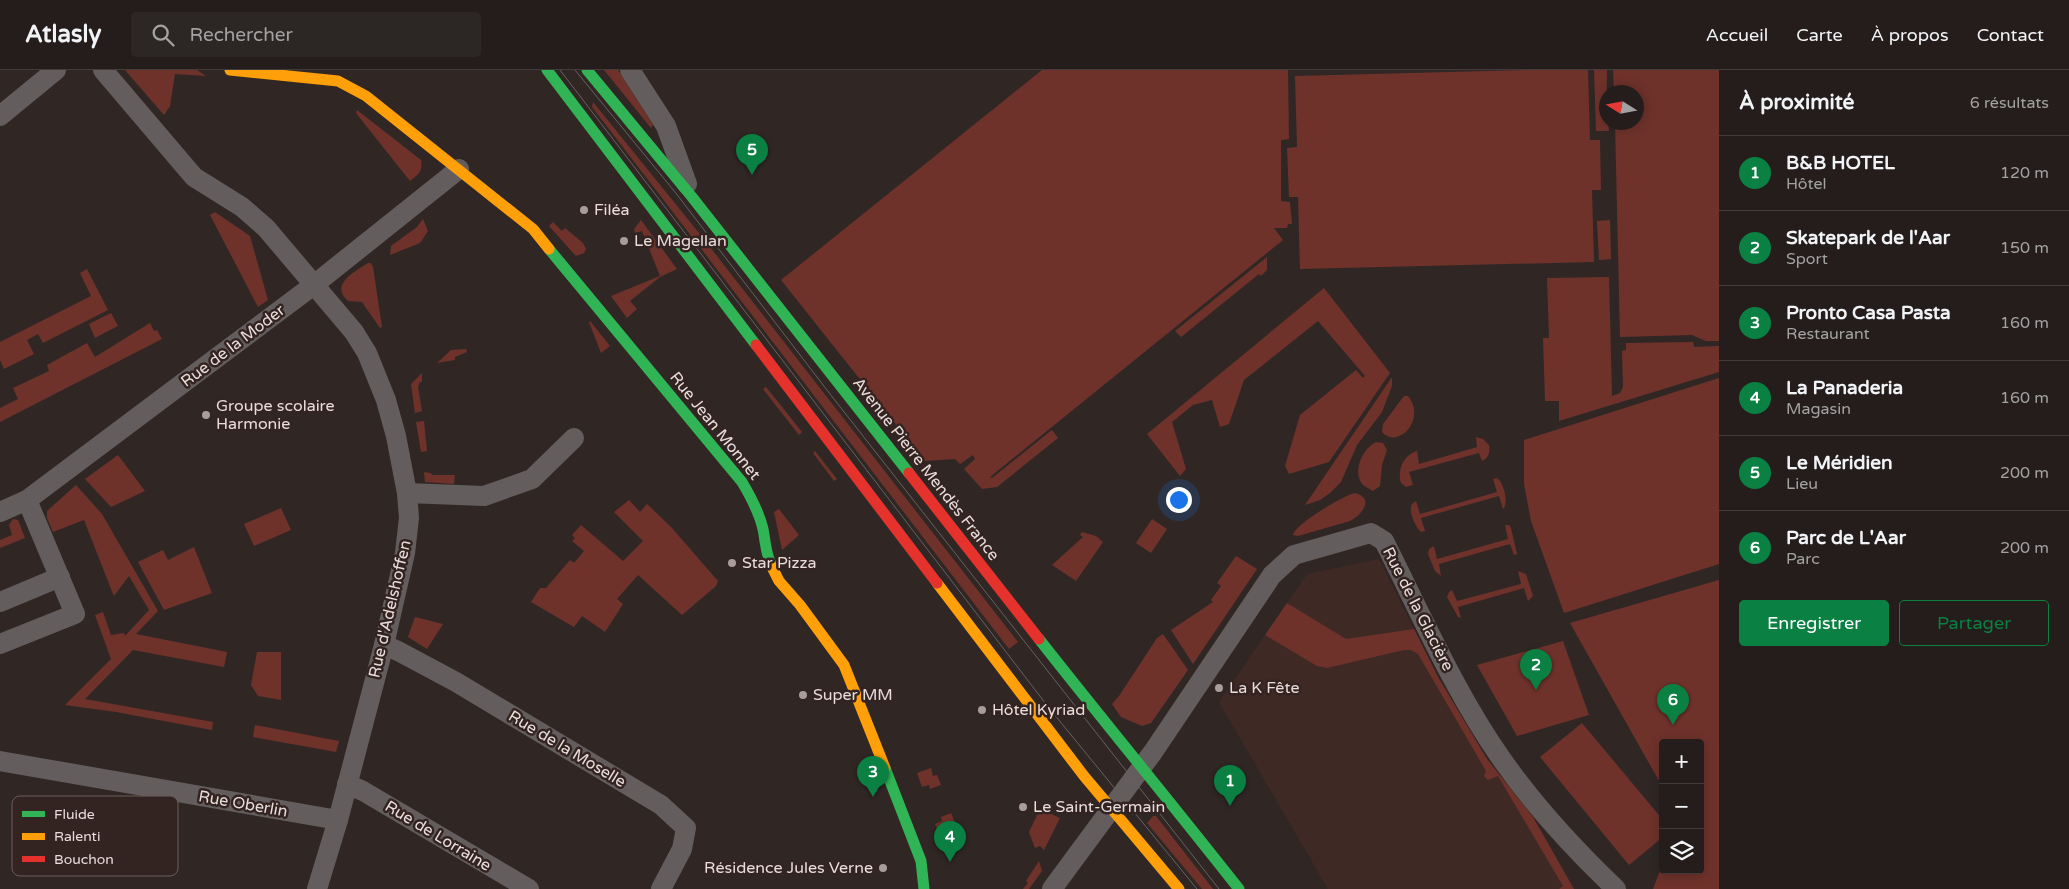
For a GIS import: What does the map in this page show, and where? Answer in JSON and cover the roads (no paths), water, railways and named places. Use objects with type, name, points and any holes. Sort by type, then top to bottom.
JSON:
[{"type":"main road","points":[[230,70],[342,76]]},
{"type":"main road","points":[[547,70],[1084,776],[1179,889]]},
{"type":"main road","name":"Avenue Pierre Mendès France","points":[[587,70],[692,197],[1239,889]]},
{"type":"main road","name":"Rue Jean Monnet","points":[[342,76],[533,229],[742,482],[753,499],[762,529],[766,553],[779,581],[800,605],[844,665],[921,861],[924,889]]},
{"type":"street","points":[[0,116],[56,70]]},
{"type":"street","name":"Rue d'Adelshoffen","points":[[103,70],[194,176],[242,207],[266,228],[354,332],[367,353],[386,400],[396,436],[407,493],[409,518],[405,553],[384,645],[338,820],[317,889]]},
{"type":"street","points":[[630,70],[666,126],[692,197]]},
{"type":"street","name":"Rue de la Moder","points":[[0,512],[27,500],[315,284],[459,169]]},
{"type":"street","points":[[407,493],[484,496],[532,479],[574,438]]},
{"type":"street","points":[[0,644],[76,614],[27,500]]},
{"type":"street","name":"Rue de la Glacière","points":[[1052,889],[1142,768],[1272,575],[1294,554],[1371,532],[1384,541],[1458,686],[1502,760],[1540,810],[1576,851],[1616,889]]},
{"type":"street","points":[[0,602],[60,577]]},
{"type":"street","name":"Rue de la Moselle","points":[[384,645],[456,682],[661,805],[686,828],[682,849],[661,889]]},
{"type":"street","name":"Rue Oberlin","points":[[0,761],[338,820]]},
{"type":"street","name":"Rue de Lorraine","points":[[347,784],[363,791],[529,889]]},
{"type":"tram line","points":[[560,70],[1049,708],[1197,889]]},
{"type":"tram line","points":[[575,70],[675,192],[830,394],[1219,889]]},
{"type":"place","name":"Le Méridien","points":[[752,175]]},
{"type":"place","name":"Filéa","points":[[584,210]]},
{"type":"place","name":"Le Magellan","points":[[624,241]]},
{"type":"place","name":"Groupe scolaire Harmonie","points":[[206,415]]},
{"type":"place","name":"Star Pizza","points":[[732,563]]},
{"type":"place","name":"La K Fête","points":[[1219,688]]},
{"type":"place","name":"Skatepark de l'Aar","points":[[1536,690]]},
{"type":"place","name":"Super MM","points":[[803,695]]},
{"type":"place","name":"Hôtel Kyriad","points":[[982,710]]},
{"type":"place","name":"Parc de L'Aar","points":[[1673,725]]},
{"type":"place","name":"Pronto Casa Pasta","points":[[873,797]]},
{"type":"place","name":"B&B HOTEL","points":[[1230,806]]},
{"type":"place","name":"Le Saint-Germain","points":[[1023,807]]},
{"type":"place","name":"La Panaderia","points":[[950,862]]},
{"type":"place","name":"Résidence Jules Verne","points":[[883,868]]}]
